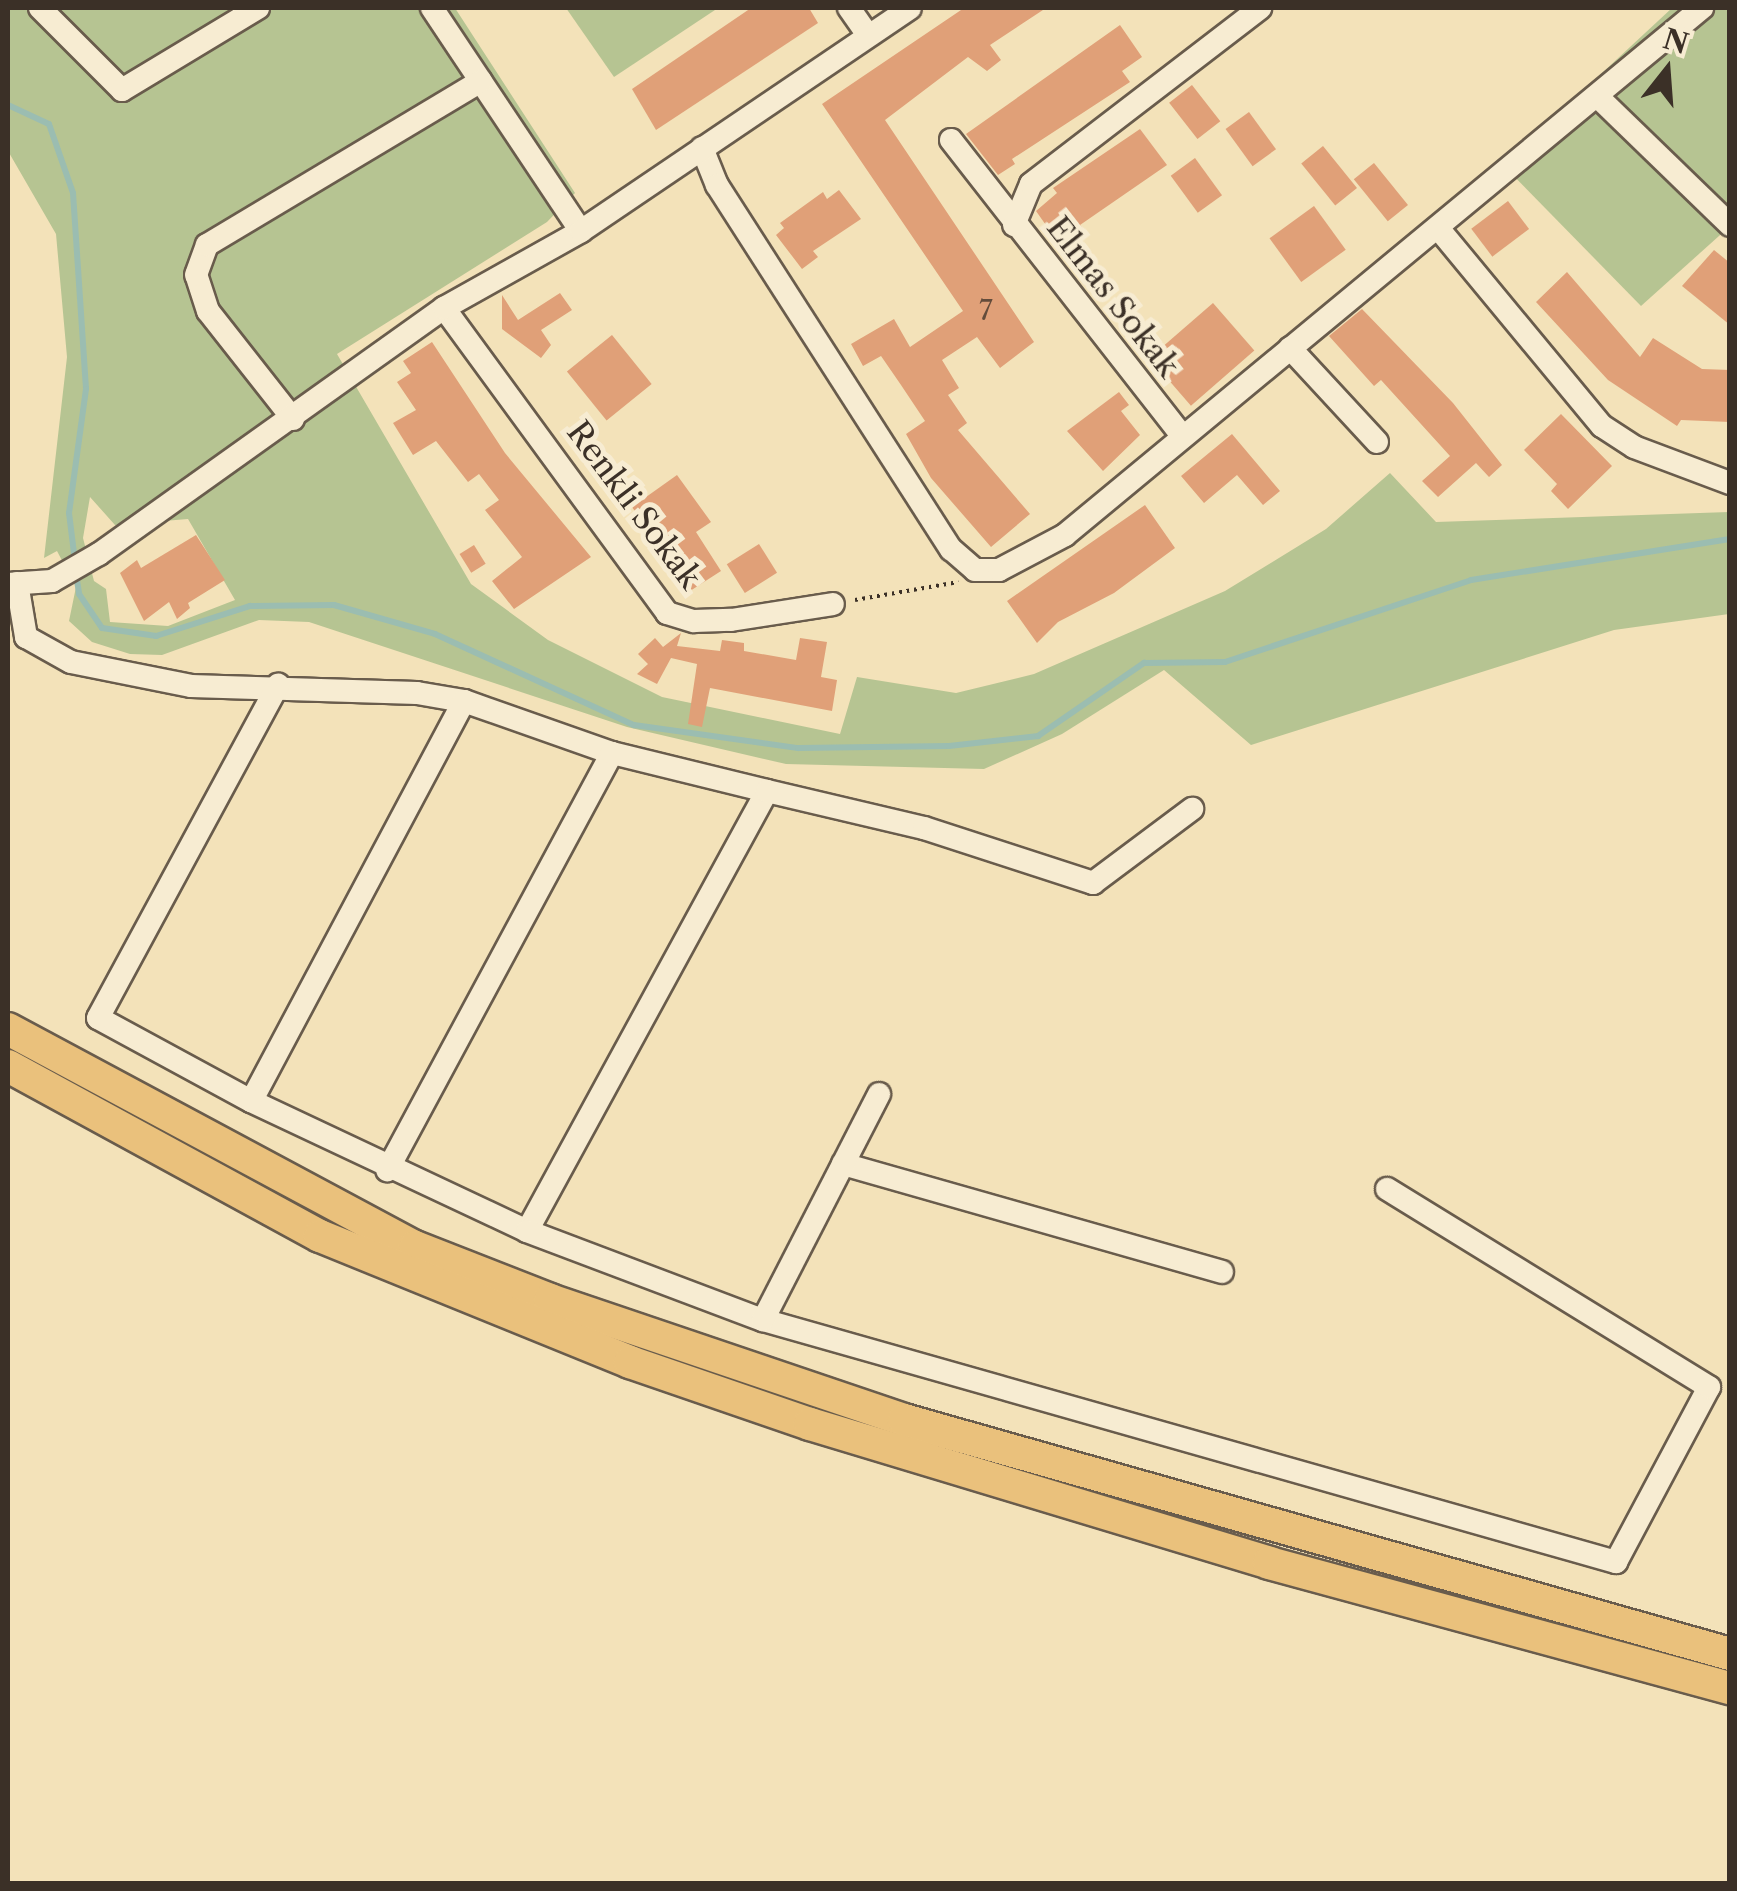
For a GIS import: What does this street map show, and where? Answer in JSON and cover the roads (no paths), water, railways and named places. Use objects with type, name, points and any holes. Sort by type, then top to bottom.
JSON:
[{"type":"highway","points":[[8,1007],[415,1247]]},
{"type":"highway","points":[[8,1029],[415,1247],[715,1360],[904,1420],[1730,1654]]},
{"type":"highway","points":[[8,1066],[320,1236],[592,1349],[810,1424],[1252,1558],[1730,1688]]},
{"type":"street","points":[[40,8],[122,90],[258,8]]},
{"type":"street","points":[[432,8],[582,231]]},
{"type":"street","points":[[848,8],[867,34]]},
{"type":"street","points":[[910,8],[582,231],[444,308],[100,554],[52,580],[12,584],[26,636],[71,662],[192,686],[278,685],[464,701],[612,753],[924,828],[1093,882],[1192,809]]},
{"type":"street","name":"Elmas Sokak","points":[[1182,436],[1014,225],[1031,184],[1260,8]]},
{"type":"street","points":[[702,148],[717,185],[951,549],[974,570],[1000,570],[1064,535],[1702,8]]},
{"type":"street","points":[[293,419],[208,310],[196,275],[207,246],[481,81]]},
{"type":"street","points":[[1596,96],[1730,225]]},
{"type":"street","points":[[951,140],[1014,225]]},
{"type":"street","points":[[1438,228],[1602,426],[1634,447],[1730,483]]},
{"type":"street","name":"Renkli Sokak","points":[[444,308],[668,613],[694,621],[732,620],[833,604]]},
{"type":"street","points":[[1290,348],[1377,442]]},
{"type":"street","points":[[278,685],[98,1018],[387,1170],[527,1231],[763,1320],[1616,1562],[1709,1387],[1386,1190]]},
{"type":"street","points":[[252,1101],[464,701]]},
{"type":"street","points":[[387,1170],[612,753]]},
{"type":"street","points":[[527,1231],[767,791]]},
{"type":"street","points":[[763,1320],[878,1094]]},
{"type":"street","points":[[843,1164],[1222,1272]]},
{"type":"waterway","points":[[8,105],[49,124],[73,193],[86,389],[69,513],[75,561]]},
{"type":"waterway","points":[[76,574],[79,594],[102,628],[156,636],[250,606],[334,605],[435,634],[634,725],[798,748],[949,746],[1038,736],[1144,663],[1225,662],[1471,580],[1730,539]]}]
